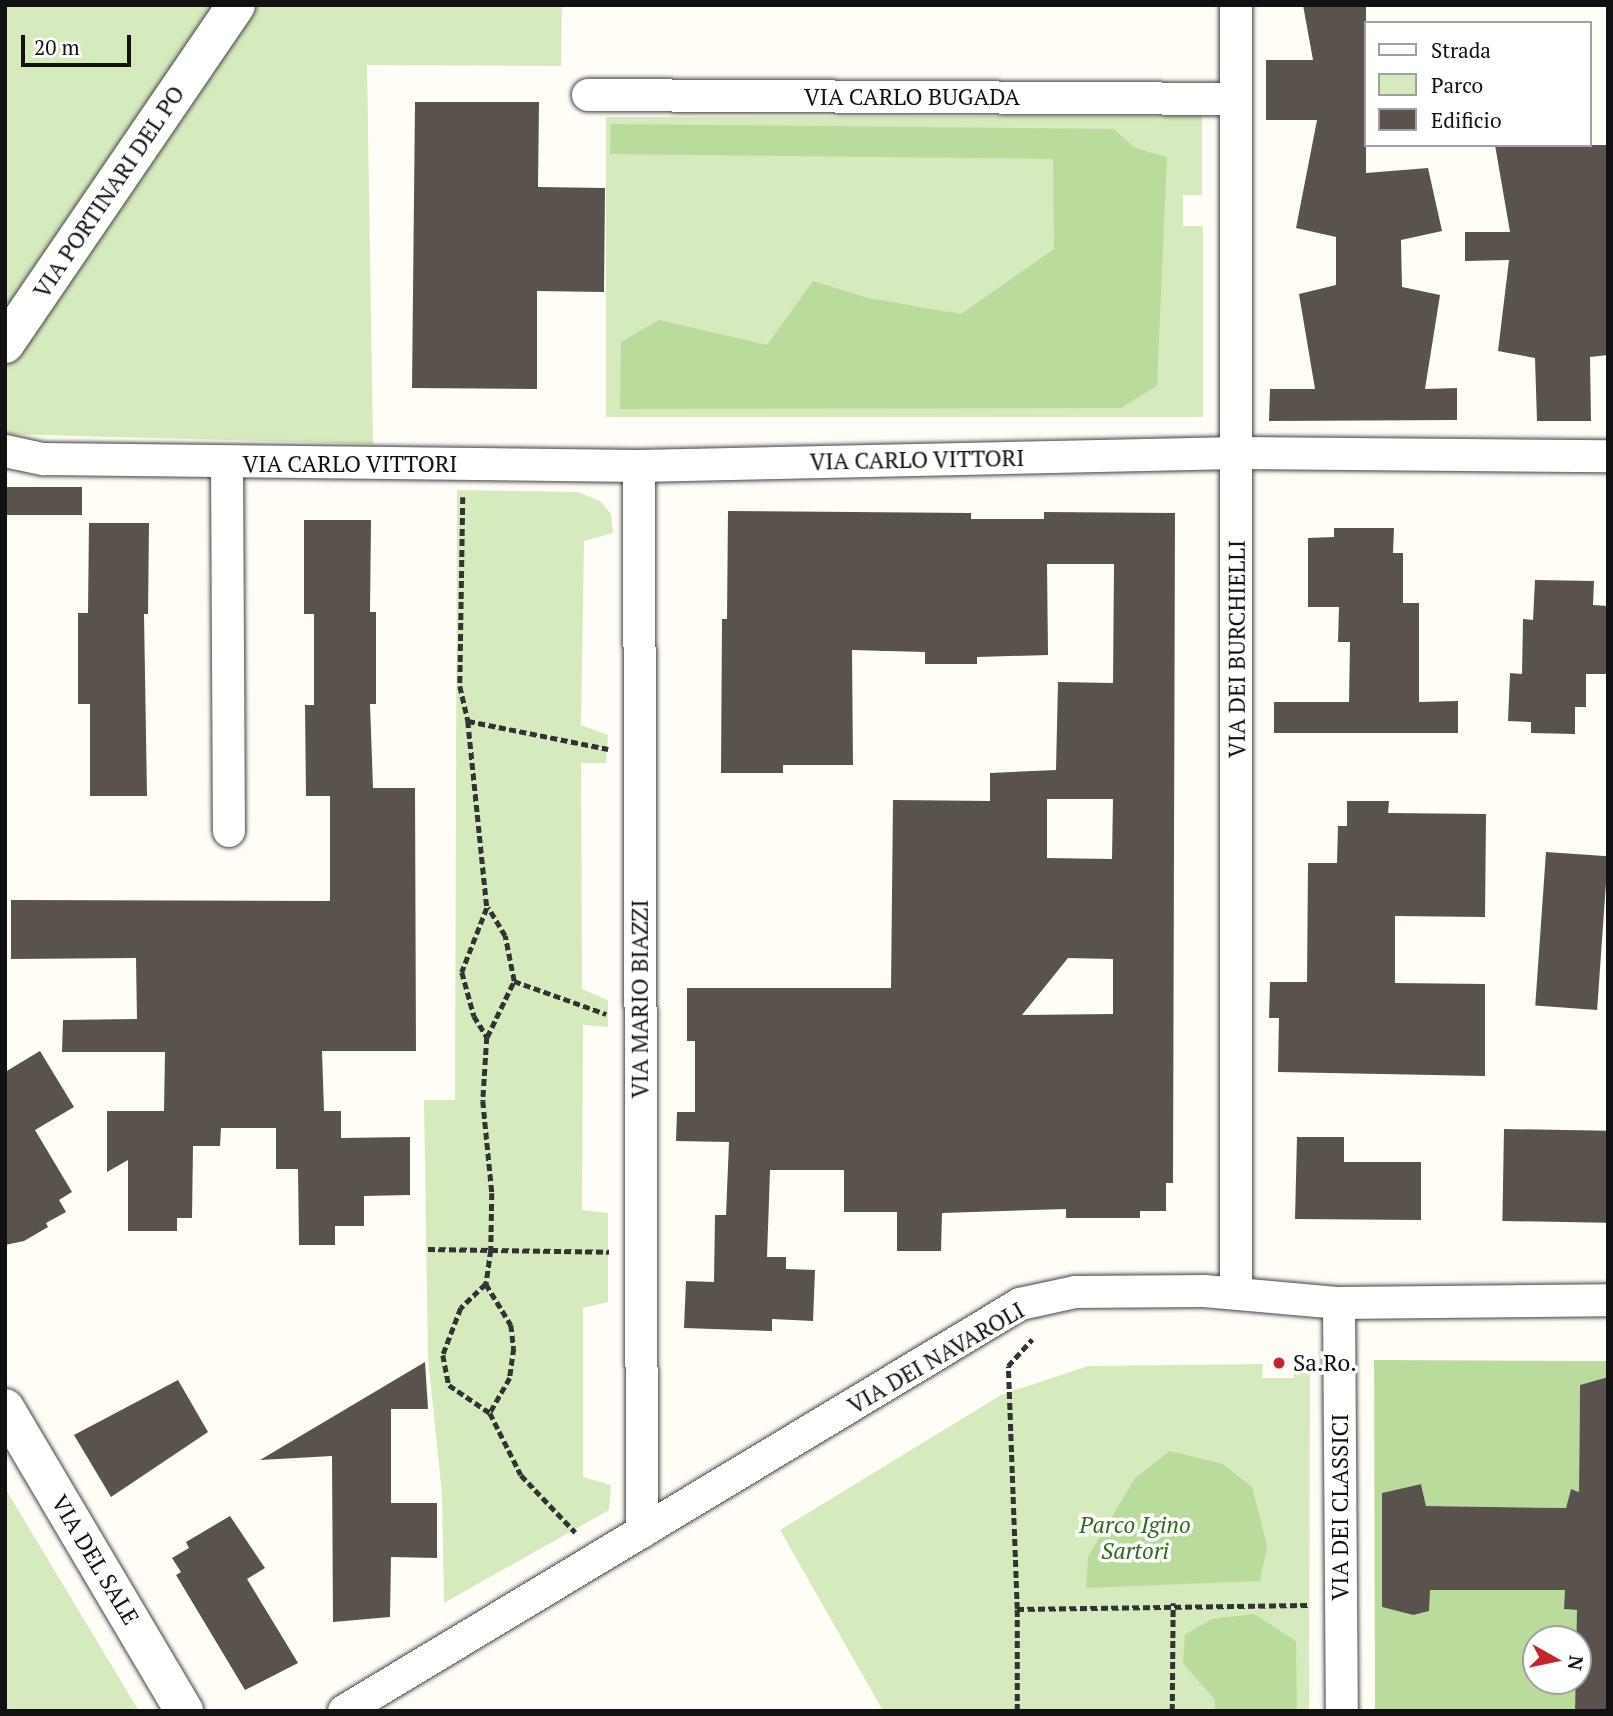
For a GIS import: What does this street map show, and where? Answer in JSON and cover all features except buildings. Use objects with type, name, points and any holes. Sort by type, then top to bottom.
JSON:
[{"type":"street","name":"VIA PORTINARI DEL PO","points":[[5,344],[236,5]]},
{"type":"street","name":"VIA DEI BURCHIELLI","points":[[1236,5],[1236,1293]]},
{"type":"street","name":"VIA CARLO BUGADA","points":[[588,95],[1236,99]]},
{"type":"street","name":"VIA CARLO VITTORI","points":[[5,450],[44,460],[639,466],[1238,453],[1608,456]]},
{"type":"street","name":"VIA CARLO VITTORI","points":[[227,463],[229,831]]},
{"type":"street","name":"VIA MARIO BIAZZI","points":[[629,1539],[641,1252],[639,466]]},
{"type":"street","name":"VIA DEI NAVAROLI","points":[[344,1711],[1020,1304],[1075,1292],[1236,1293],[1339,1303],[1608,1300]]},
{"type":"street","name":"VIA DEI CLASSICI","points":[[1339,1303],[1342,1711]]},
{"type":"street","name":"VIA DEL SALE","points":[[5,1408],[184,1711]]},
{"type":"path","points":[[464,465],[460,686],[468,721],[487,908],[505,936],[514,981],[487,1037],[482,1101],[492,1193],[491,1250],[486,1284],[461,1308],[443,1355],[449,1385],[490,1413],[521,1475],[570,1530],[629,1539]]},
{"type":"path","points":[[468,721],[607,749],[640,748]]},
{"type":"path","points":[[487,908],[462,972],[474,1016],[487,1037]]},
{"type":"path","points":[[514,981],[583,1008],[640,1014]]},
{"type":"path","points":[[428,1249],[641,1252]]},
{"type":"path","points":[[486,1284],[511,1325],[514,1348],[509,1378],[490,1413]]},
{"type":"path","points":[[1017,1711],[1017,1609],[1007,1366],[1075,1292]]},
{"type":"path","points":[[1017,1609],[1173,1604],[1341,1605]]},
{"type":"path","points":[[1172,1711],[1173,1604]]},
{"type":"green space","points":[[5,5],[562,5],[561,66],[367,65],[373,444],[5,434]]},
{"type":"green space","points":[[1202,116],[1202,195],[1183,195],[1183,226],[1203,226],[1203,417],[606,417],[606,117]]},
{"type":"green space","points":[[611,124],[1114,129],[1135,148],[1167,157],[1157,386],[1121,408],[620,409],[621,342],[659,320],[767,345],[813,281],[868,298],[961,314],[1054,249],[1053,159],[610,154]]},
{"type":"green space","points":[[457,490],[578,492],[600,501],[611,514],[613,533],[584,541],[581,725],[608,735],[606,763],[581,763],[582,989],[608,1000],[608,1027],[583,1025],[582,1210],[608,1213],[608,1302],[583,1308],[583,1477],[611,1485],[609,1510],[444,1603],[442,1494],[428,1359],[424,1100],[455,1100]]},
{"type":"green space","points":[[1374,1360],[1608,1361],[1608,1377],[1580,1385],[1579,1490],[1608,1501],[1571,1489],[1566,1508],[1426,1506],[1421,1484],[1382,1493],[1382,1607],[1413,1615],[1430,1590],[1565,1590],[1565,1609],[1577,1610],[1608,1602],[1588,1625],[1522,1625],[1522,1695],[1576,1695],[1575,1711],[1375,1711]]},
{"type":"green space","name":"Parco Igino Sartori","points":[[1294,1363],[1310,1363],[1309,1711],[883,1711],[780,1530],[1001,1395],[1088,1366],[1263,1364],[1262,1378],[1294,1378]]},
{"type":"green space","points":[[1170,1451],[1223,1464],[1252,1487],[1267,1546],[1260,1581],[1086,1588],[1088,1557],[1135,1478]]},
{"type":"green space","points":[[5,1488],[139,1711],[5,1711]]},
{"type":"green space","points":[[1254,1614],[1296,1641],[1297,1711],[1215,1711],[1215,1700],[1183,1663],[1185,1635],[1212,1619]]},
{"type":"place","name":"Sa.Ro.","points":[[1279,1363]]}]
